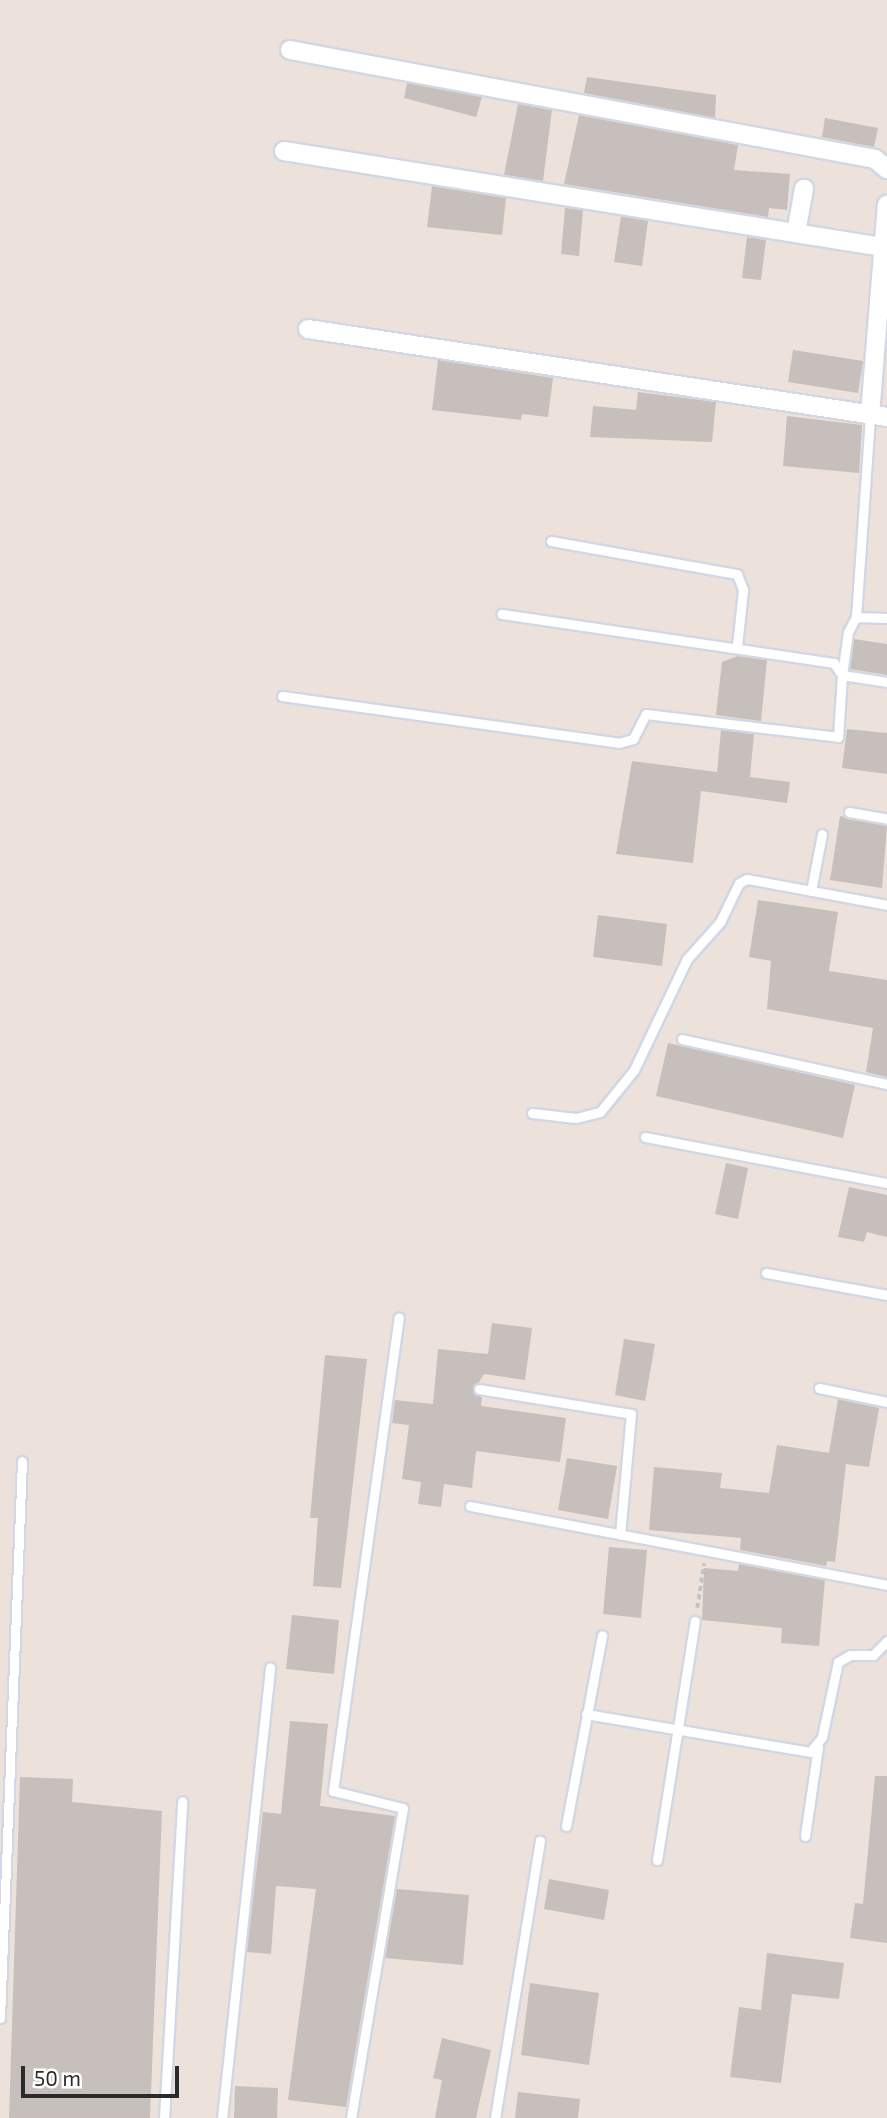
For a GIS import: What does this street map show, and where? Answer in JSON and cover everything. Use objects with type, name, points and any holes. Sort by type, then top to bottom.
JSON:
[{"type":"street","points":[[290,50],[875,159],[887,169]]},
{"type":"street","points":[[284,151],[796,233],[885,238]]},
{"type":"street","points":[[796,233],[804,189]]},
{"type":"street","points":[[308,329],[878,416],[887,205]]},
{"type":"lane","points":[[282,696],[619,743],[633,739],[646,713],[832,739],[841,730],[842,676],[848,632],[856,617],[878,416]]},
{"type":"lane","points":[[551,541],[737,574],[743,590],[737,646]]},
{"type":"lane","points":[[502,614],[737,646],[834,663],[842,676]]},
{"type":"lane","points":[[856,617],[887,618]]},
{"type":"lane","points":[[842,676],[887,682]]},
{"type":"lane","points":[[849,812],[887,819]]},
{"type":"lane","points":[[811,891],[822,834]]},
{"type":"lane","points":[[532,1113],[576,1118],[600,1112],[634,1070],[687,959],[720,922],[739,883],[811,891],[887,905]]},
{"type":"lane","points":[[682,1039],[887,1084]]},
{"type":"lane","points":[[645,1137],[887,1183]]},
{"type":"lane","points":[[766,1273],[887,1295]]},
{"type":"lane","points":[[351,2118],[402,1808],[333,1791],[399,1318]]},
{"type":"lane","points":[[819,1388],[887,1402]]},
{"type":"lane","points":[[480,1389],[631,1413],[620,1535]]},
{"type":"lane","points":[[0,2018],[22,1461]]},
{"type":"lane","points":[[471,1506],[887,1585]]},
{"type":"lane","points":[[657,1860],[695,1621]]},
{"type":"lane","points":[[566,1826],[602,1635]]},
{"type":"lane","points":[[805,1836],[818,1747],[838,1662],[850,1655],[873,1655],[887,1642]]},
{"type":"lane","points":[[222,2118],[270,1668]]},
{"type":"lane","points":[[586,1714],[802,1753],[818,1747]]},
{"type":"lane","points":[[164,2118],[182,1802]]},
{"type":"lane","points":[[495,2118],[540,1842]]},
{"type":"path","points":[[695,1621],[706,1551]]},
{"type":"building","points":[[587,77],[716,95],[715,118],[584,93]]},
{"type":"building","points":[[407,83],[482,97],[476,117],[404,98]]},
{"type":"building","points":[[518,104],[552,110],[543,181],[504,175]]},
{"type":"building","points":[[579,115],[738,145],[734,170],[790,174],[787,210],[769,208],[768,217],[564,184]]},
{"type":"building","points":[[825,118],[878,128],[874,147],[822,137]]},
{"type":"building","points":[[432,186],[506,198],[502,235],[427,227]]},
{"type":"building","points":[[565,208],[583,210],[579,256],[561,254]]},
{"type":"building","points":[[621,216],[648,221],[642,266],[614,262]]},
{"type":"building","points":[[747,237],[766,240],[761,280],[742,278]]},
{"type":"building","points":[[793,350],[863,361],[858,393],[788,382]]},
{"type":"building","points":[[438,360],[553,378],[548,417],[522,414],[521,420],[432,410]]},
{"type":"building","points":[[638,392],[716,402],[712,442],[590,437],[593,406],[636,410]]},
{"type":"building","points":[[787,416],[862,425],[859,473],[783,466]]},
{"type":"building","points":[[854,639],[887,644],[887,675],[850,669]]},
{"type":"building","points":[[738,656],[767,660],[761,721],[716,715],[722,662]]},
{"type":"building","points":[[847,729],[887,733],[887,774],[842,768]]},
{"type":"building","points":[[721,730],[754,734],[750,777],[790,782],[787,803],[701,791],[693,863],[616,854],[632,761],[717,772]]},
{"type":"building","points":[[840,816],[887,826],[882,888],[830,880]]},
{"type":"building","points":[[758,900],[838,912],[829,971],[887,980],[887,1077],[866,1072],[873,1028],[767,1009],[771,961],[749,957]]},
{"type":"building","points":[[598,915],[667,924],[662,966],[593,957]]},
{"type":"building","points":[[668,1043],[855,1085],[843,1138],[656,1096]]},
{"type":"building","points":[[726,1163],[748,1168],[738,1219],[715,1214]]},
{"type":"building","points":[[849,1187],[887,1195],[887,1237],[867,1232],[864,1242],[838,1237]]},
{"type":"building","points":[[492,1323],[532,1328],[525,1380],[484,1374],[473,1392],[482,1397],[481,1406],[566,1418],[560,1462],[476,1451],[472,1488],[444,1484],[441,1507],[418,1504],[421,1482],[402,1479],[409,1425],[392,1423],[395,1400],[433,1404],[438,1349],[488,1354]]},
{"type":"building","points":[[624,1339],[655,1344],[645,1401],[615,1395]]},
{"type":"building","points":[[325,1355],[367,1359],[341,1588],[313,1586],[318,1518],[310,1518]]},
{"type":"building","points":[[838,1399],[879,1408],[869,1467],[846,1464],[835,1562],[827,1561],[826,1566],[740,1550],[741,1538],[649,1530],[654,1467],[722,1473],[720,1488],[769,1493],[777,1445],[829,1453]]},
{"type":"building","points":[[567,1458],[617,1466],[608,1519],[558,1510]]},
{"type":"building","points":[[609,1547],[647,1550],[641,1618],[603,1614]]},
{"type":"building","points":[[739,1564],[825,1580],[819,1646],[781,1643],[782,1628],[702,1620],[704,1568],[738,1571]]},
{"type":"building","points":[[292,1615],[339,1620],[334,1674],[286,1669]]},
{"type":"building","points":[[290,1721],[328,1724],[320,1806],[395,1816],[346,2107],[288,2100],[316,1889],[276,1886],[271,1954],[247,1952],[263,1812],[281,1814]]},
{"type":"building","points":[[875,1776],[887,1776],[887,1943],[850,1938],[855,1903],[863,1904]]},
{"type":"building","points":[[20,1777],[73,1779],[72,1802],[162,1811],[150,2118],[9,2118]]},
{"type":"building","points":[[549,1879],[609,1890],[604,1920],[544,1909]]},
{"type":"building","points":[[397,1889],[469,1895],[463,1965],[385,1958]]},
{"type":"building","points":[[767,1953],[844,1963],[839,1999],[792,1994],[781,2083],[730,2077],[739,2007],[761,2010]]},
{"type":"building","points":[[530,1983],[599,1993],[589,2065],[521,2055]]},
{"type":"building","points":[[442,2038],[491,2050],[476,2118],[435,2118],[442,2080],[433,2078]]},
{"type":"building","points":[[235,2086],[278,2088],[277,2118],[234,2118]]},
{"type":"building","points":[[518,2092],[580,2099],[578,2118],[515,2118]]}]
